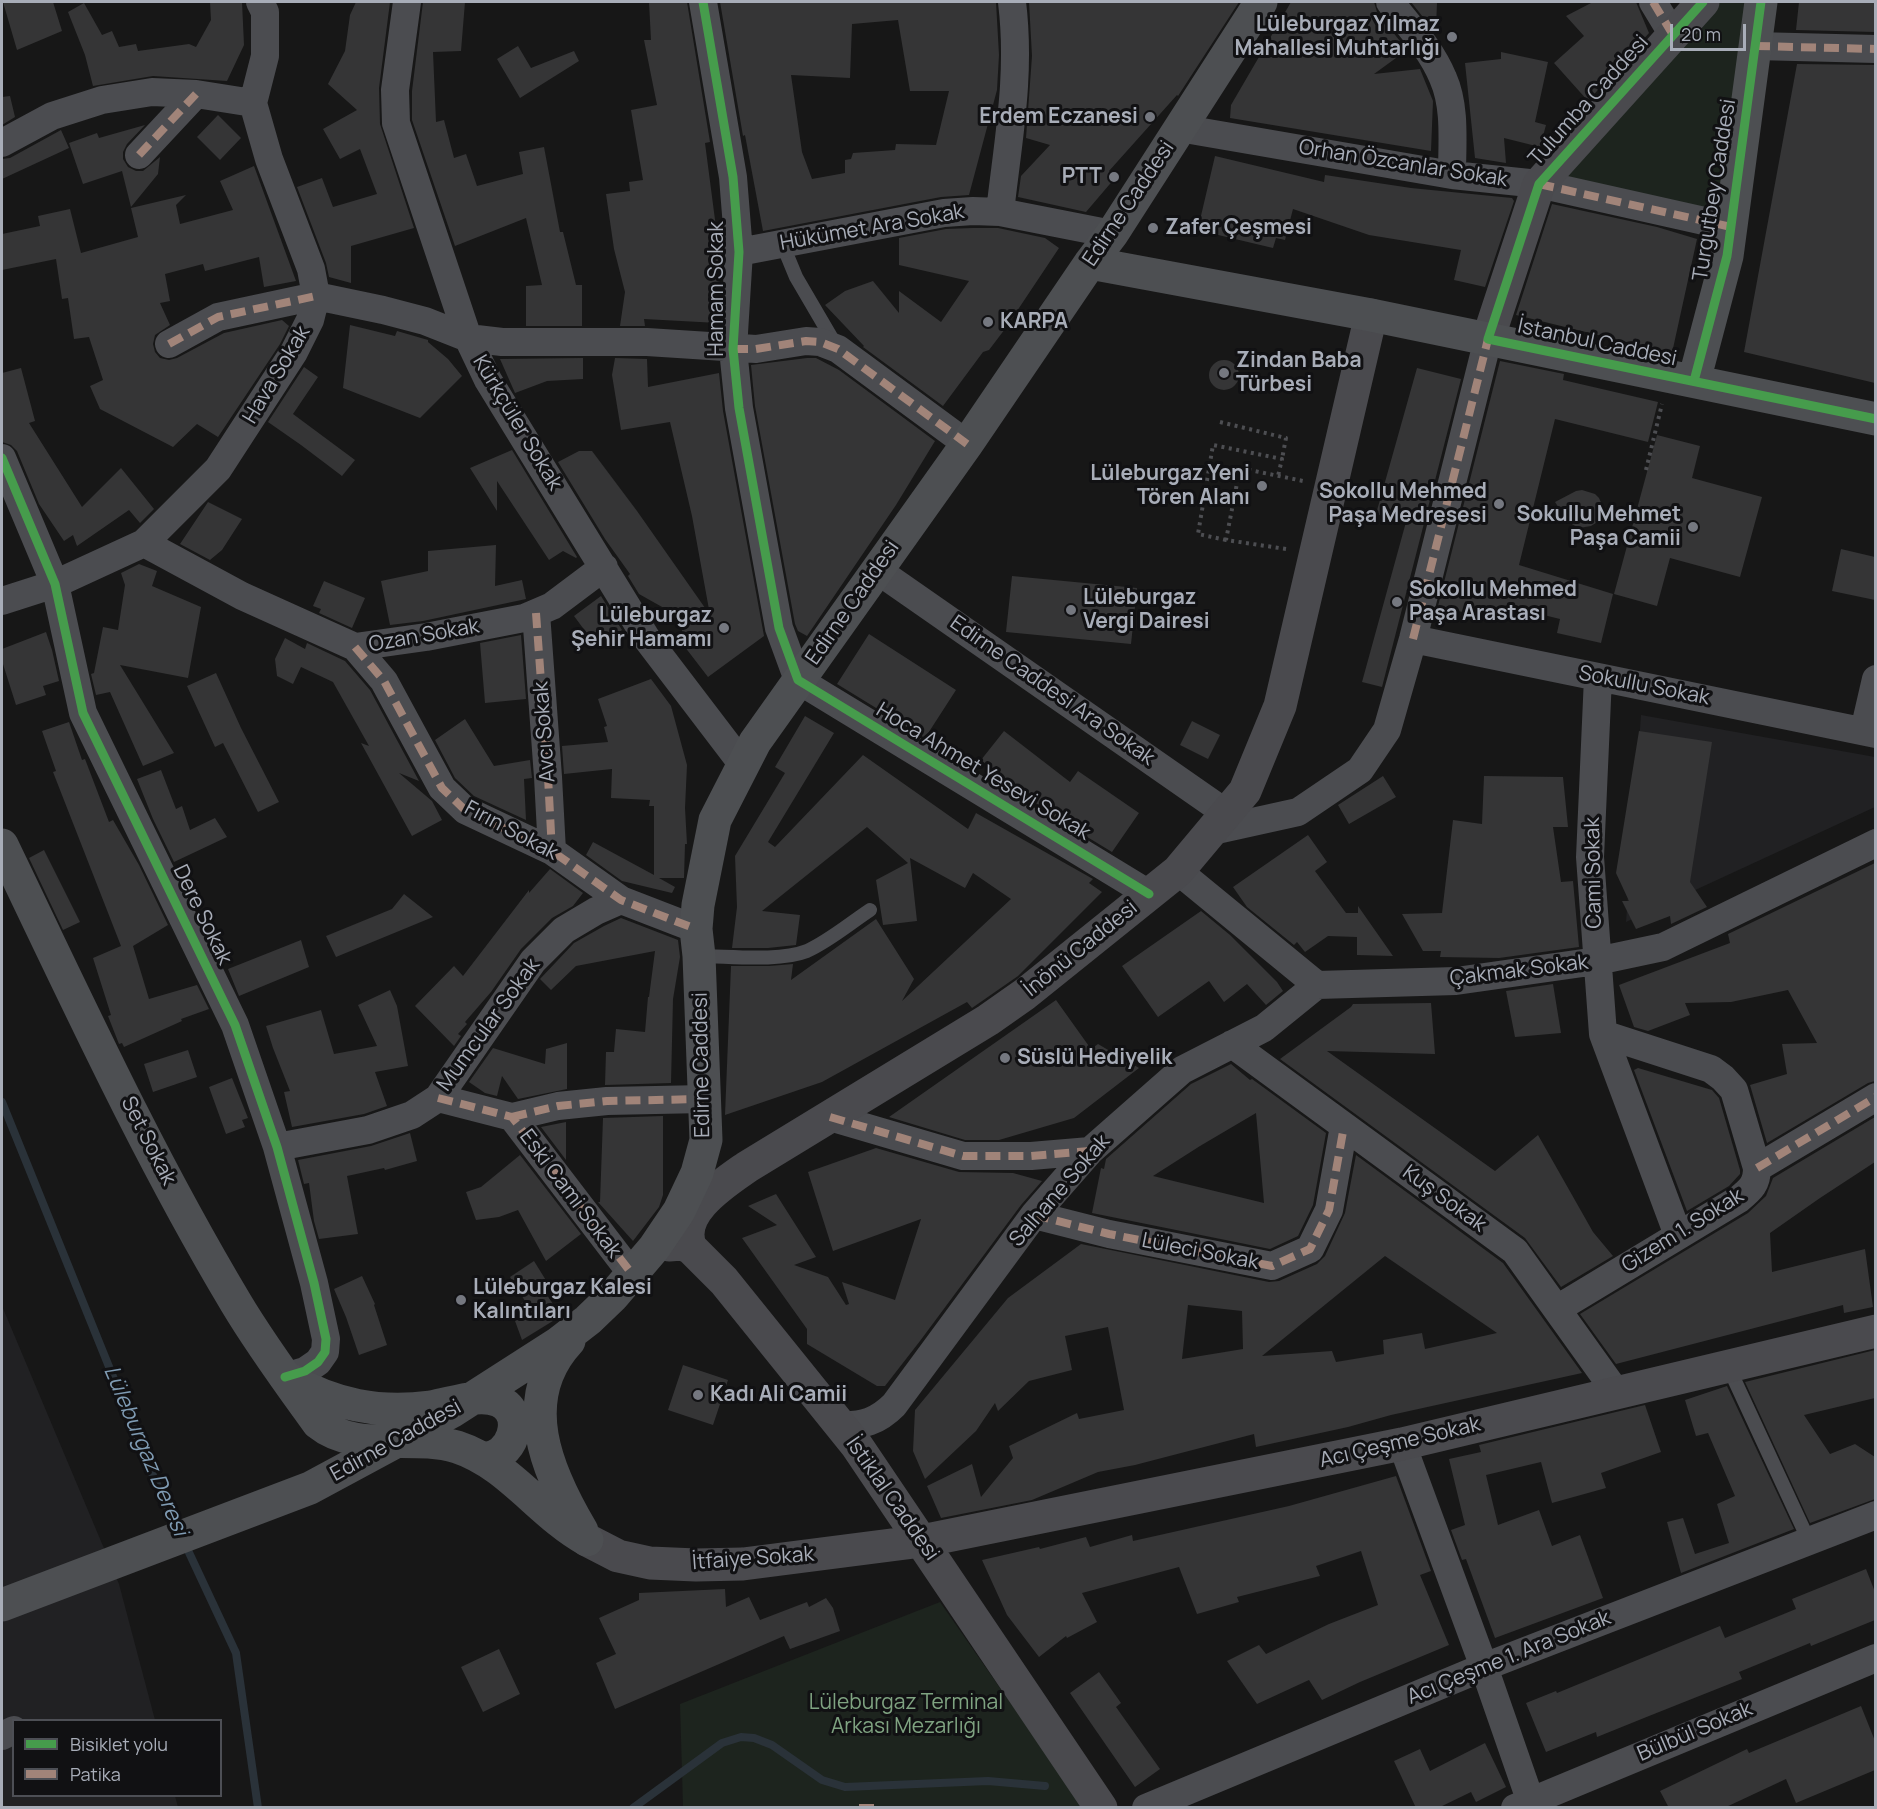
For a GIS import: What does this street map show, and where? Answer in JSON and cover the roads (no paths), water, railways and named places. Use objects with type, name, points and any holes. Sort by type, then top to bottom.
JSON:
[{"type":"main road","name":"Edirne Caddesi","points":[[6,1603],[289,1497],[400,1441],[470,1400],[557,1344],[588,1320],[638,1266],[674,1220],[689,1193],[697,1173],[706,1134],[698,905],[715,819],[755,742],[967,444],[1112,234],[1261,2]]},
{"type":"main road","name":"Tulumba Caddesi","points":[[1488,339],[1539,184],[1703,2]]},
{"type":"main road","name":"Turgutbey Caddesi","points":[[1681,379],[1727,256],[1761,2]]},
{"type":"main road","name":"İstanbul Caddesi","points":[[1090,263],[1371,315],[1875,419]]},
{"type":"main road","name":"İnönü Caddesi","points":[[691,1248],[688,1228],[697,1211],[718,1188],[762,1158],[997,1014],[1025,994],[1178,871],[1245,791],[1281,706],[1371,315]]},
{"type":"main road","name":"Set Sokak","points":[[2,845],[167,1180],[237,1305],[285,1377],[318,1423],[328,1431],[338,1436],[366,1440],[400,1441]]},
{"type":"main road","points":[[706,1134],[714,1149],[726,1159],[743,1162],[762,1158]]},
{"type":"main road","points":[[638,1266],[660,1248],[675,1244],[687,1245],[691,1248]]},
{"type":"main road","name":"İstiklal Caddesi","points":[[691,1248],[724,1281],[756,1319],[840,1425],[896,1502],[1101,1808]]},
{"type":"main road","points":[[587,1540],[553,1476],[545,1450],[540,1417],[544,1381],[552,1364],[563,1347],[588,1320]]},
{"type":"main road","name":"Acı Çeşme Sokak","points":[[922,1541],[1402,1444],[1875,1331]]},
{"type":"main road","points":[[285,1377],[332,1400],[373,1409],[422,1408],[489,1398],[498,1401],[511,1412],[514,1421],[513,1436],[506,1448],[495,1456],[482,1458]]},
{"type":"main road","name":"Set Sokak","points":[[317,1484],[325,1452],[318,1423]]},
{"type":"main road","name":"İtfaiye Sokak","points":[[400,1441],[454,1446],[482,1458],[515,1483],[554,1519],[587,1540],[618,1556],[650,1563],[743,1564],[922,1541]]},
{"type":"main road","points":[[874,1547],[890,1533],[894,1525],[896,1502]]},
{"type":"street","points":[[260,2],[265,12],[265,56],[253,103],[269,159],[311,269],[316,296]]},
{"type":"street","name":"Kürkçüler Sokak","points":[[407,2],[394,90],[396,123],[468,338],[488,380],[647,639],[743,765]]},
{"type":"street","name":"Hamam Sokak","points":[[704,2],[733,177],[739,252],[733,349],[739,408],[779,628],[798,680]]},
{"type":"street","points":[[1000,212],[1016,86],[1016,42],[1012,2]]},
{"type":"street","points":[[1390,2],[1428,49],[1444,79],[1451,112],[1452,175]]},
{"type":"street","points":[[1653,2],[1673,35]]},
{"type":"street","points":[[1755,46],[1875,49]]},
{"type":"street","points":[[2,143],[52,116],[102,100],[152,92],[196,94],[253,103]]},
{"type":"street","points":[[139,155],[196,94]]},
{"type":"street","name":"Orhan Özcanlar Sokak","points":[[1179,128],[1452,175],[1539,184],[1731,227]]},
{"type":"street","name":"Hükümet Ara Sokak","points":[[739,252],[944,213],[973,211],[1000,212],[1112,234]]},
{"type":"street","points":[[169,344],[218,317],[316,296],[425,321],[468,338],[502,342],[647,342],[733,349],[756,349],[806,341],[820,342],[837,349],[967,444]]},
{"type":"street","name":"Hava Sokak","points":[[2,601],[55,584],[144,543],[218,469],[294,352],[310,320],[316,296]]},
{"type":"street","points":[[1219,822],[1298,812],[1360,770],[1387,730],[1413,639],[1488,339]]},
{"type":"street","name":"Dere Sokak","points":[[2,458],[55,584],[83,713],[235,1025],[278,1147],[326,1339],[325,1352],[318,1362],[305,1371],[285,1377]]},
{"type":"street","name":"Ozan Sokak","points":[[144,543],[242,596],[355,648],[524,618],[552,606],[604,567]]},
{"type":"street","name":"Edirne Caddesi Ara Sokak","points":[[877,570],[1219,822]]},
{"type":"street","name":"Avcı Sokak","points":[[536,613],[549,777],[552,851]]},
{"type":"street","name":"Sokullu Sokak","points":[[1413,639],[1870,732]]},
{"type":"street","name":"Fırın Sokak","points":[[355,648],[384,681],[442,788],[465,810],[552,851],[621,900],[698,943]]},
{"type":"street","name":"Cami Sokak","points":[[1598,677],[1590,857],[1603,1034],[1678,1235]]},
{"type":"street","name":"Hoca Ahmet Yesevi Sokak","points":[[798,680],[1149,894]]},
{"type":"street","points":[[1870,732],[1875,680]]},
{"type":"street","name":"Çakmak Sokak","points":[[1317,985],[1456,981],[1597,961],[1663,947],[1875,843]]},
{"type":"street","points":[[1178,871],[1317,985]]},
{"type":"street","name":"Mumcular Sokak","points":[[278,1147],[368,1130],[412,1115],[438,1098],[533,961],[564,930],[596,911],[621,900]]},
{"type":"street","name":"Salhane Sokak","points":[[840,1425],[870,1423],[894,1405],[1034,1215],[1090,1151],[1182,1070],[1264,1028],[1317,985]]},
{"type":"street","name":"Gizem 1. Sokak","points":[[1557,1309],[1750,1190],[1757,1181],[1757,1168],[1734,1090],[1723,1078],[1711,1069],[1603,1034]]},
{"type":"street","name":"Kuş Sokak","points":[[1232,1044],[1515,1251],[1616,1392]]},
{"type":"street","points":[[1757,1168],[1875,1096]]},
{"type":"street","name":"Eski Cami Sokak","points":[[438,1098],[512,1117],[638,1266]]},
{"type":"street","points":[[512,1117],[558,1106],[607,1101],[704,1099]]},
{"type":"street","points":[[830,1117],[963,1156],[1031,1156],[1090,1151]]},
{"type":"street","name":"Lüleci Sokak","points":[[1034,1215],[1108,1234],[1272,1266],[1310,1249],[1329,1210],[1344,1126]]},
{"type":"street","points":[[1402,1444],[1484,1666],[1526,1805]]},
{"type":"street","name":"Acı Çeşme 1. Ara Sokak","points":[[1146,1808],[1484,1666],[1875,1515]]},
{"type":"street","name":"Bülbül Sokak","points":[[1526,1805],[1875,1658]]},
{"type":"lane","points":[[782,243],[796,277],[837,349]]},
{"type":"lane","points":[[698,943],[780,957],[794,955],[817,945],[870,910]]},
{"type":"lane","points":[[1728,1366],[1809,1541]]},
{"type":"waterway","name":"Lüleburgaz Deresi","points":[[2,1102],[154,1478],[178,1530]]},
{"type":"waterway","name":"Lüleburgaz Deresi","points":[[185,1544],[236,1653],[258,1808]]},
{"type":"waterway","points":[[633,1808],[722,1743],[741,1737],[754,1738],[772,1745],[822,1780],[845,1787],[988,1781],[1045,1786]]},
{"type":"place","name":"Lüleburgaz Yılmaz Mahallesi Muhtarlığı","points":[[1452,37]]},
{"type":"place","name":"Erdem Eczanesi","points":[[1150,117]]},
{"type":"place","name":"PTT","points":[[1114,177]]},
{"type":"place","name":"Zafer Çeşmesi","points":[[1153,228]]},
{"type":"place","name":"KARPA","points":[[988,322]]},
{"type":"place","name":"Zindan Baba Türbesi","points":[[1224,373]]},
{"type":"place","name":"Lüleburgaz Yeni Tören Alanı","points":[[1262,486]]},
{"type":"place","name":"Sokollu Mehmed Paşa Medresesi","points":[[1499,504]]},
{"type":"place","name":"Sokullu Mehmet Paşa Camii","points":[[1693,527]]},
{"type":"place","name":"Sokollu Mehmed Paşa Arastası","points":[[1397,602]]},
{"type":"place","name":"Lüleburgaz Vergi Dairesi","points":[[1071,610]]},
{"type":"place","name":"Lüleburgaz Şehir Hamamı","points":[[724,628]]},
{"type":"place","name":"Süslü Hediyelik","points":[[1005,1058]]},
{"type":"place","name":"Lüleburgaz Kalesi Kalıntıları","points":[[461,1300]]},
{"type":"place","name":"Kadı Ali Camii","points":[[698,1395]]},
{"type":"park label","name":"Lüleburgaz Terminal Arkası Mezarlığı","points":[[906,1715]]}]
